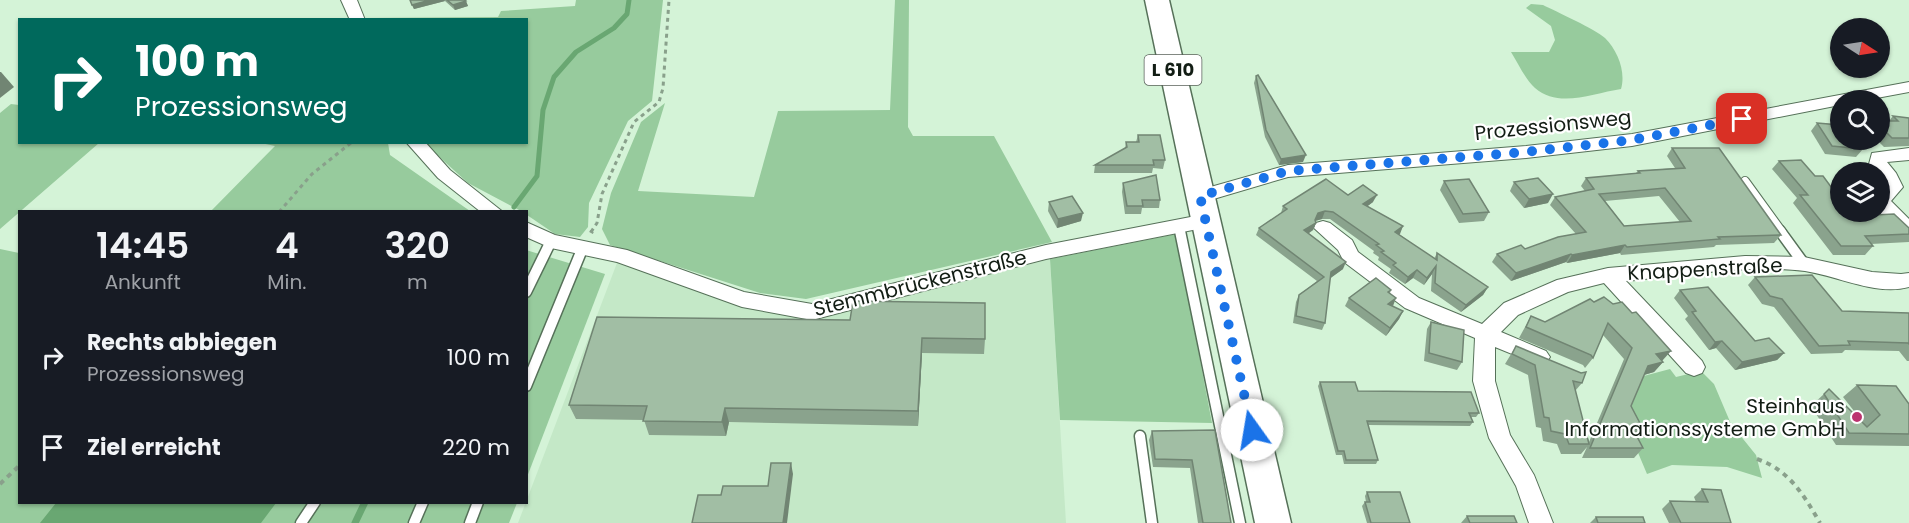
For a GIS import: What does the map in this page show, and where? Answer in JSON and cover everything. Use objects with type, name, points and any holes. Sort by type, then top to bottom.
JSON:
[{"type":"main road","name":"L 610","points":[[1157,0],[1195,214],[1273,523]]},
{"type":"street","points":[[349,0],[357,18]]},
{"type":"street","name":"Prozessionsweg","points":[[1195,214],[1288,171],[1526,152],[1632,140],[1909,87]]},
{"type":"street","points":[[416,144],[444,174],[485,209]]},
{"type":"street","points":[[1909,154],[1878,157],[1878,164],[1890,177],[1894,187],[1884,195],[1881,202],[1909,230]]},
{"type":"street","name":"Stemmbrückenstraße","points":[[528,230],[551,241],[620,255],[742,299],[812,312],[1195,214]]},
{"type":"street","points":[[1323,228],[1345,244],[1351,257],[1412,303],[1554,364]]},
{"type":"street","name":"Knappenstraße","points":[[1485,334],[1511,309],[1564,285],[1608,275],[1745,263],[1804,264],[1872,279],[1901,282],[1909,280]]},
{"type":"street","name":"Knappenstraße","points":[[1608,275],[1694,367]]},
{"type":"street","points":[[1485,334],[1484,381],[1500,438],[1526,482],[1541,523]]},
{"type":"lane","points":[[1745,181],[1804,264]]},
{"type":"lane","points":[[1195,214],[1240,523]]},
{"type":"lane","points":[[528,288],[551,241]]},
{"type":"lane","points":[[528,381],[584,247]]},
{"type":"lane","points":[[1140,436],[1152,523]]},
{"type":"lane","points":[[301,523],[314,504]]},
{"type":"lane","points":[[414,523],[422,504]]},
{"type":"lane","points":[[470,523],[477,504]]},
{"type":"path","points":[[584,247],[597,224],[602,194],[634,122],[660,102],[669,0]]},
{"type":"path","points":[[281,210],[298,187],[326,160],[349,144]]},
{"type":"path","points":[[1757,459],[1772,463],[1788,474],[1820,523]]},
{"type":"path","points":[[0,484],[18,467]]},
{"type":"shaded area","points":[[576,0],[663,0],[652,101],[628,121],[589,203],[588,227],[580,237],[555,234],[528,216],[528,210],[519,210],[468,183],[425,144],[528,144],[528,18],[364,18],[498,17],[501,11],[575,6]]},
{"type":"shaded area","points":[[895,0],[909,0],[908,127],[913,136],[994,136],[1052,242],[806,299],[760,293],[610,245],[602,229],[611,193],[641,122],[665,103],[638,191],[754,197],[778,111],[890,110]]},
{"type":"shaded area","points":[[1531,4],[1543,5],[1585,25],[1605,38],[1614,49],[1620,62],[1621,89],[1565,99],[1544,94],[1535,88],[1511,52],[1549,52],[1555,40],[1551,26],[1526,8]]},
{"type":"shaded area","points":[[11,104],[18,105],[18,144],[98,144],[22,210],[18,210],[18,213],[0,229],[0,113]]},
{"type":"shaded area","points":[[266,144],[388,144],[390,155],[469,210],[212,210],[275,146]]},
{"type":"shaded area","points":[[1176,234],[1212,423],[1060,420],[1050,259]]},
{"type":"shaded area","points":[[0,249],[18,253],[18,504],[517,504],[509,523],[0,523]]},
{"type":"shaded area","points":[[528,251],[605,274],[528,474]]},
{"type":"shaded area","points":[[620,255],[809,322],[1050,259],[1066,523],[518,523],[525,504],[528,504],[528,497]]},
{"type":"shaded area","points":[[1670,369],[1676,377],[1701,371],[1714,384],[1731,424],[1756,455],[1762,478],[1727,467],[1672,465],[1647,474],[1623,417],[1640,377]]},
{"type":"shaded area","points":[[55,504],[275,504],[261,523],[40,523]]},
{"type":"building","points":[[410,0],[430,0],[412,5]]},
{"type":"building","points":[[447,0],[465,0],[466,1],[453,5]]},
{"type":"building","points":[[1258,75],[1306,155],[1281,159],[1266,130],[1256,76]]},
{"type":"building","points":[[1893,116],[1909,118],[1909,138],[1890,136],[1890,121],[1898,121]]},
{"type":"building","points":[[1817,123],[1830,124],[1830,143]]},
{"type":"building","points":[[1138,135],[1160,135],[1165,160],[1153,160],[1154,165],[1095,165],[1127,147],[1126,142],[1139,142]]},
{"type":"building","points":[[1672,148],[1719,148],[1781,235],[1718,237],[1720,239],[1627,247],[1625,245],[1571,254],[1516,273],[1497,254],[1521,245],[1525,249],[1558,237],[1586,232],[1555,197],[1594,189],[1586,178],[1685,168]],"holes":[[[1665,188],[1691,221],[1624,226],[1599,194]]]},
{"type":"building","points":[[1801,160],[1815,176],[1823,176],[1830,185],[1830,222],[1890,222],[1890,214],[1894,214],[1909,228],[1909,234],[1865,236],[1873,246],[1841,246],[1800,195],[1808,195],[1779,161]]},
{"type":"building","points":[[1156,175],[1160,200],[1142,200],[1143,206],[1127,206],[1123,183]]},
{"type":"building","points":[[1538,178],[1553,194],[1529,199],[1514,182]]},
{"type":"building","points":[[1326,179],[1348,195],[1363,185],[1377,195],[1363,204],[1403,226],[1395,232],[1437,260],[1437,253],[1488,287],[1466,305],[1435,283],[1436,266],[1427,278],[1417,270],[1408,277],[1393,265],[1396,263],[1381,252],[1384,251],[1376,245],[1379,244],[1333,212],[1325,211],[1318,213],[1316,223],[1304,230],[1346,262],[1331,272],[1325,323],[1296,316],[1299,295],[1324,277],[1259,228],[1287,209],[1283,206]]},
{"type":"building","points":[[1469,179],[1489,212],[1463,214],[1444,181]]},
{"type":"building","points":[[1072,196],[1083,213],[1058,219],[1049,202]]},
{"type":"building","points":[[1812,275],[1842,311],[1909,313],[1909,344],[1848,341],[1850,345],[1819,346],[1782,299],[1770,296],[1755,277]]},
{"type":"building","points":[[1376,278],[1391,290],[1388,292],[1396,298],[1388,304],[1403,311],[1390,328],[1349,298]]},
{"type":"building","points":[[1708,287],[1755,341],[1769,338],[1784,353],[1742,362],[1722,341],[1715,342],[1692,312],[1696,311],[1680,290]]},
{"type":"building","points":[[1604,297],[1613,304],[1622,302],[1632,313],[1636,312],[1671,351],[1656,354],[1663,362],[1648,366],[1631,406],[1643,429],[1633,429],[1643,448],[1590,448],[1632,348],[1608,323],[1593,358],[1591,355],[1526,327],[1531,316],[1545,322],[1590,299],[1594,302]]},
{"type":"building","points":[[853,301],[985,303],[985,339],[922,338],[918,411],[725,408],[722,422],[643,421],[647,406],[569,405],[597,317],[850,320]]},
{"type":"building","points":[[1431,322],[1464,330],[1462,362],[1429,353]]},
{"type":"building","points":[[1516,346],[1581,373],[1586,372],[1582,383],[1573,381],[1589,444],[1569,444],[1565,434],[1551,431],[1549,418],[1544,417],[1535,365],[1512,354]]},
{"type":"building","points":[[1320,382],[1355,382],[1358,391],[1471,392],[1479,413],[1469,413],[1473,422],[1367,421],[1378,460],[1346,460],[1344,451],[1338,451]]},
{"type":"building","points":[[1857,385],[1896,386],[1909,404],[1909,434],[1849,433],[1824,394],[1829,389],[1867,427],[1880,415]]},
{"type":"building","points":[[1215,430],[1231,523],[1203,523],[1192,460],[1155,459],[1152,431]]},
{"type":"building","points":[[771,463],[791,463],[783,523],[692,523],[698,495],[721,495],[723,486],[768,486]]},
{"type":"building","points":[[1702,489],[1721,490],[1731,523],[1681,523],[1670,501],[1708,502]]},
{"type":"building","points":[[1367,492],[1400,492],[1410,523],[1371,523],[1365,502],[1370,502]]},
{"type":"building","points":[[1467,516],[1514,516],[1517,523],[1470,523]]},
{"type":"building","points":[[1596,517],[1643,517],[1645,523],[1598,523]]},
{"type":"waterway","points":[[514,207],[537,176],[543,110],[554,77],[576,52],[614,28],[627,14],[629,0]]},
{"type":"waterway","points":[[355,523],[364,504]]},
{"type":"place","name":"Steinhaus Informationssysteme GmbH","points":[[1857,417]]},
{"type":"route","points":[[1252,430],[1200,196],[1288,171],[1526,152],[1632,140],[1742,119]]}]
